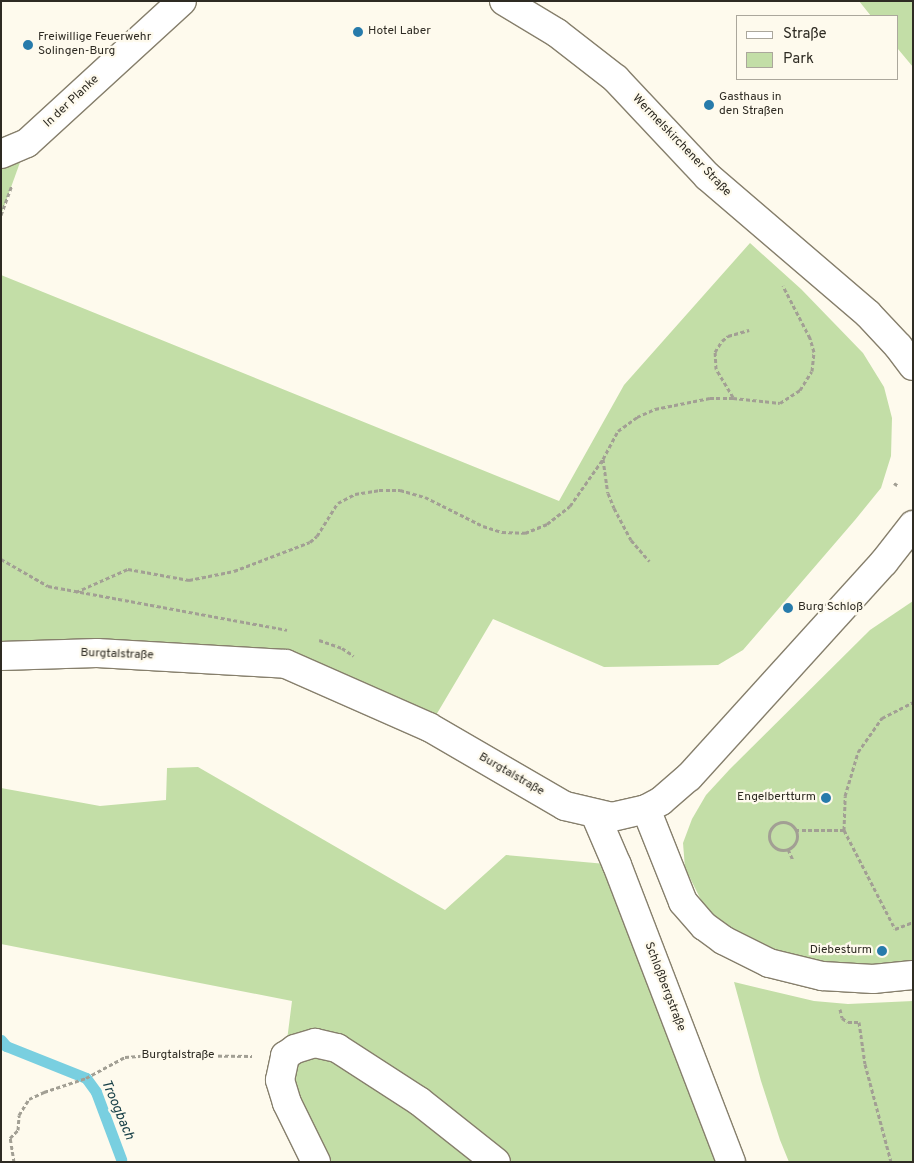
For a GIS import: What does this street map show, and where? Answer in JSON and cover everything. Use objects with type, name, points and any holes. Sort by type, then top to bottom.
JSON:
[{"type":"main road","name":"In der Planke","points":[[1,154],[27,143],[182,1]]},
{"type":"main road","name":"Wermelskirchener Straße","points":[[504,1],[557,33],[616,79],[707,176],[868,314],[898,346],[913,366]]},
{"type":"main road","name":"Burgtalstraße","points":[[1,656],[97,652],[286,664],[429,727],[565,806],[595,814],[612,816],[646,809],[661,801],[689,777],[884,562],[913,526]]},
{"type":"main road","points":[[646,809],[683,902],[704,926],[736,948],[769,962],[822,976],[873,979],[913,975]]},
{"type":"main road","name":"Schloßbergstraße","points":[[595,814],[731,1160]]},
{"type":"main road","points":[[316,1162],[282,1091],[280,1080],[285,1056],[295,1049],[315,1043],[338,1048],[419,1101],[496,1162]]},
{"type":"path","points":[[76,592],[128,569],[189,580],[234,571],[310,542],[317,536],[338,503],[355,494],[379,490],[400,490],[425,497],[483,526],[502,532],[525,532],[547,524],[560,516],[570,506],[603,459],[618,431],[647,412],[694,400],[733,398],[780,403],[800,390],[812,371],[814,352],[810,338],[782,283]]},
{"type":"path","points":[[733,398],[716,369],[716,352],[722,340],[728,336],[748,330]]},
{"type":"path","points":[[603,459],[608,493],[614,508],[631,540],[649,561]]},
{"type":"path","points":[[1,559],[48,586],[290,631]]},
{"type":"path","points":[[316,639],[342,648],[356,658]]},
{"type":"path","points":[[913,702],[882,718],[858,752],[845,796],[844,830],[895,929],[913,922]]},
{"type":"path","points":[[795,830],[796,840],[788,849],[782,850],[773,846],[769,838],[770,829],[777,824],[785,822],[795,830],[844,830]]},
{"type":"path","points":[[788,849],[793,860]]},
{"type":"path","points":[[840,978],[842,1018],[848,1022],[859,1022],[865,1064],[891,1162]]},
{"type":"path","name":"Burgtalstraße","points":[[14,1162],[10,1138],[18,1130],[19,1115],[29,1099],[86,1078],[125,1057],[153,1054],[285,1056]]},
{"type":"green space","points":[[859,1],[913,1],[913,67],[899,50],[899,15],[870,15]]},
{"type":"green space","points":[[27,143],[1,215],[1,154]]},
{"type":"green space","points":[[750,243],[801,289],[863,353],[884,387],[892,418],[891,456],[881,488],[855,520],[743,650],[718,665],[604,667],[493,619],[429,727],[286,664],[1,656],[1,275],[559,501],[624,385]]},
{"type":"green space","points":[[913,601],[913,966],[845,968],[793,957],[728,929],[707,912],[685,868],[683,843],[692,819],[706,795],[730,769],[870,630]]},
{"type":"green space","points":[[198,767],[445,910],[506,855],[617,865],[732,1162],[316,1162],[285,1056],[292,1001],[1,944],[1,788],[100,806],[166,800],[167,768]]},
{"type":"green space","points":[[734,982],[814,1001],[848,1004],[913,1001],[913,1162],[789,1162],[761,1081]]},
{"type":"waterway","name":"Troogbach","points":[[1,1040],[6,1046],[86,1078],[96,1092],[121,1159]]},
{"type":"place","name":"Hotel Laber","points":[[358,32]]},
{"type":"place","name":"Freiwillige Feuerwehr Solingen-Burg","points":[[28,45]]},
{"type":"place","name":"Gasthaus in den Straßen","points":[[709,105]]},
{"type":"place","name":"Burg Schloß","points":[[788,608]]},
{"type":"place","name":"Engelbertturm","points":[[826,798]]},
{"type":"place","name":"Diebesturm","points":[[882,951]]}]
